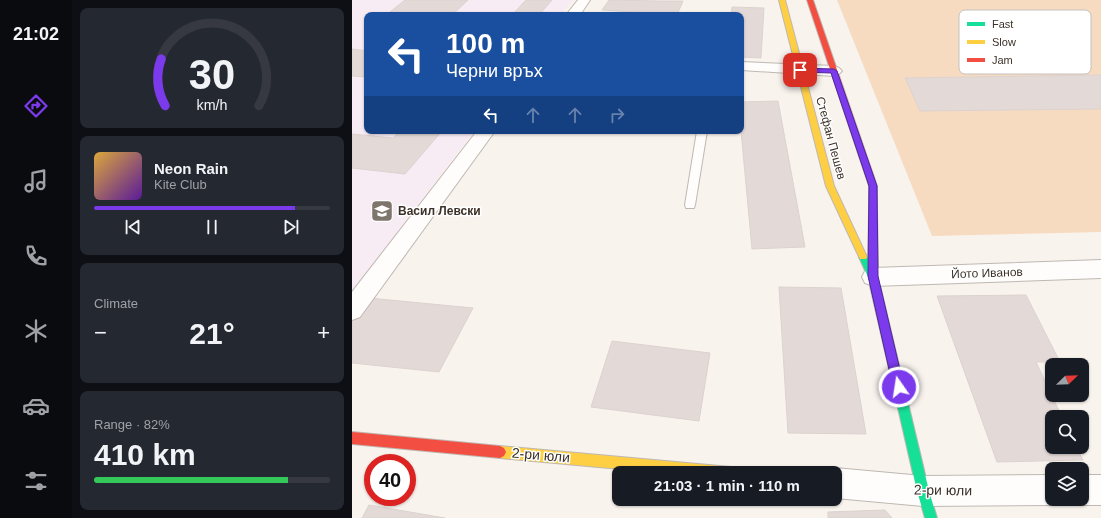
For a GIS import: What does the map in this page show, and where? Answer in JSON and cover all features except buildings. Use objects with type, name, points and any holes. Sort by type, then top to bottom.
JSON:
[{"type":"street","points":[[575,12],[584,0]]},
{"type":"street","name":"Стефан Пешев","points":[[782,0],[830,186],[873,276],[927,504]]},
{"type":"street","name":"Стефан Пешев","points":[[810,0],[873,186],[873,276]]},
{"type":"street","points":[[744,66],[834,71]]},
{"type":"street","points":[[352,310],[484,134]]},
{"type":"street","name":"Йото Иванов","points":[[873,276],[1101,269]]},
{"type":"street","name":"2-ри юли","points":[[352,438],[655,466]]},
{"type":"street","name":"2-ри юли","points":[[842,485],[927,504],[1045,491]]},
{"type":"street","points":[[1089,490],[1101,490]]},
{"type":"lane","points":[[690,205],[702,134]]},
{"type":"shaded area","name":"Васил Левски","points":[[352,0],[573,0],[563,12],[364,12],[364,134],[472,134],[352,292]]},
{"type":"shaded area","points":[[837,0],[1101,0],[1101,232],[932,236]]},
{"type":"traffic: fast","points":[[863,257],[873,277],[923,491],[931,518]]},
{"type":"traffic: slow","points":[[782,0],[830,186],[863,257]]},
{"type":"traffic: slow","points":[[873,211],[873,269]]},
{"type":"traffic: slow","points":[[500,452],[654,466]]},
{"type":"traffic: jam","points":[[810,0],[873,186],[873,211]]},
{"type":"traffic: jam","points":[[352,438],[500,452]]},
{"type":"place","name":"Васил Левски","points":[[382,211]]},
{"type":"route","points":[[800,70],[834,71],[842,100],[873,186],[873,276],[899,387]]}]
